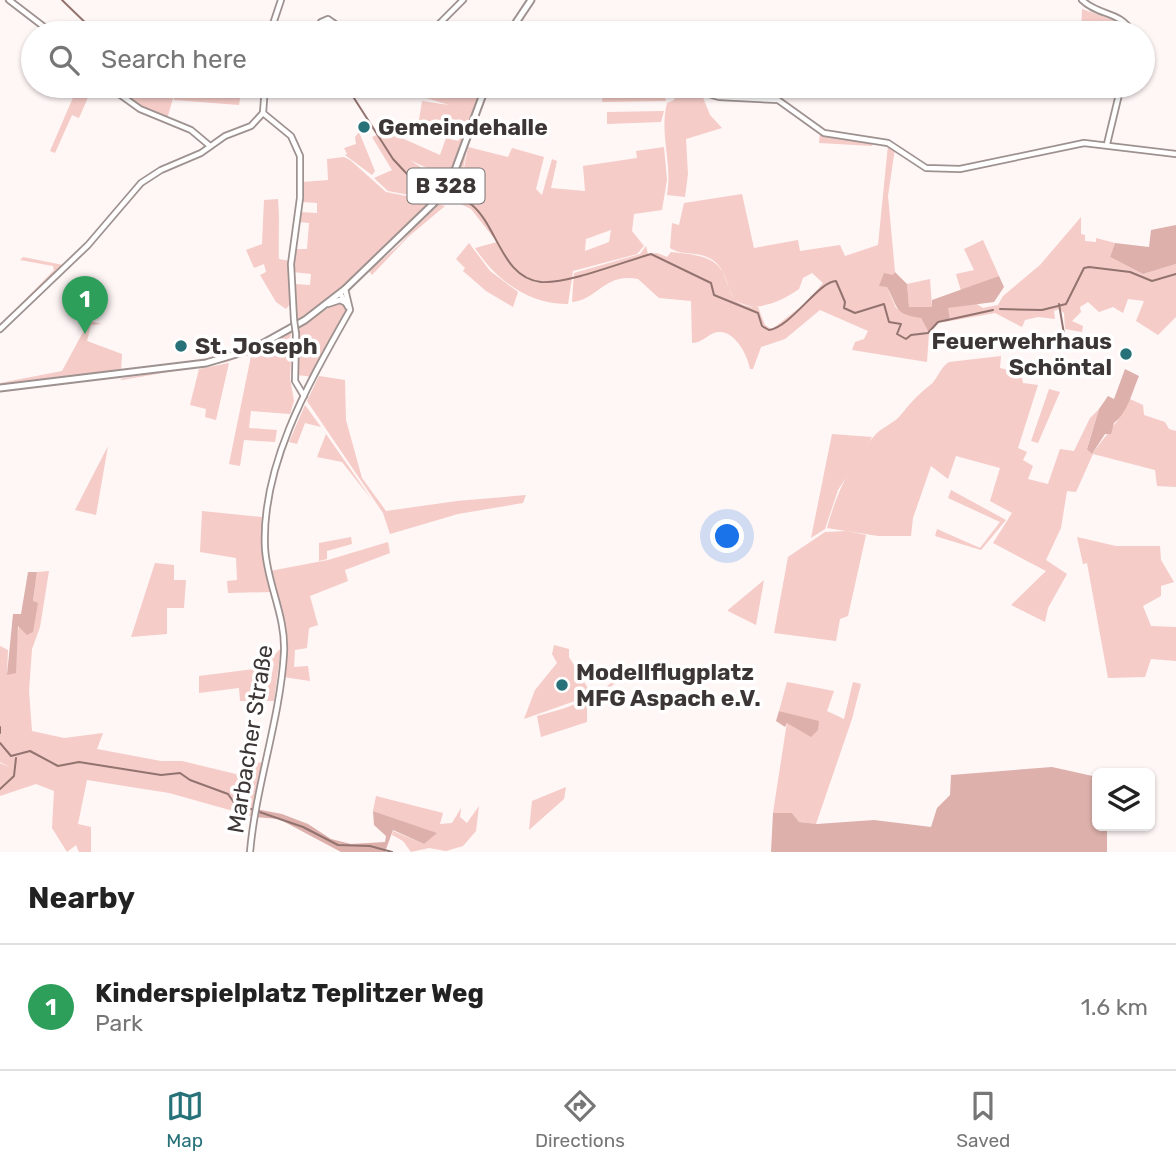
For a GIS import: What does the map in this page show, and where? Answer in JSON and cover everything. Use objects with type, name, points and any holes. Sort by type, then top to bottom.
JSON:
[{"type":"main road","points":[[517,21],[531,0]]},
{"type":"main road","name":"B 328","points":[[0,388],[166,370],[215,361],[262,344],[328,304],[421,219],[439,196],[458,161],[482,98]]},
{"type":"street","points":[[9,0],[36,21]]},
{"type":"street","points":[[274,21],[281,0]]},
{"type":"street","points":[[442,21],[463,0]]},
{"type":"street","points":[[1082,0],[1093,8],[1123,21]]},
{"type":"street","points":[[125,98],[140,109],[191,130],[211,146]]},
{"type":"street","points":[[0,329],[88,245],[141,183],[251,126],[263,113],[264,98]]},
{"type":"street","points":[[739,98],[778,100],[824,132],[888,143],[920,165],[940,170],[960,169],[1084,143],[1176,154]]},
{"type":"street","points":[[1107,144],[1118,98]]},
{"type":"street","points":[[263,113],[292,136],[300,156],[300,198],[291,264],[296,334],[295,381],[304,396]]},
{"type":"street","points":[[343,291],[348,304],[348,315]]},
{"type":"street","points":[[343,291],[351,306],[348,315]]},
{"type":"street","points":[[328,304],[340,300],[348,304]]},
{"type":"street","name":"Marbacher Straße","points":[[250,852],[254,810],[275,722],[285,636],[266,554],[265,521],[286,440],[304,396],[348,315]]},
{"type":"shaded area","points":[[1082,9],[1117,21],[1082,21]]},
{"type":"shaded area","points":[[73,98],[88,98],[79,118],[72,115],[55,153],[50,151]]},
{"type":"shaded area","points":[[126,98],[173,98],[167,119]]},
{"type":"shaded area","points":[[174,98],[240,98],[239,105]]},
{"type":"shaded area","points":[[426,98],[480,98],[454,167],[443,186],[426,208],[384,251],[298,323],[294,284],[310,285],[311,274],[292,272],[294,249],[307,249],[309,223],[299,222],[300,212],[317,213],[317,203],[302,202],[302,182],[328,180],[327,159],[344,157],[386,192],[431,201],[425,195],[433,171],[410,160],[431,174],[420,197],[388,191],[374,178],[392,170],[372,137],[386,131],[440,155],[446,138],[458,141],[461,137],[447,133],[449,124],[419,120],[422,101],[449,105]]},
{"type":"shaded area","points":[[482,98],[486,98],[468,144],[461,179],[445,203],[437,202],[448,185]]},
{"type":"shaded area","points":[[602,98],[665,98],[666,101],[602,102]]},
{"type":"shaded area","points":[[703,98],[710,115],[722,128],[686,139],[688,174],[685,197],[667,195],[664,126],[667,103]]},
{"type":"shaded area","points":[[664,111],[661,122],[607,124],[607,112]]},
{"type":"shaded area","points":[[359,132],[375,171],[372,175],[345,155],[347,154],[344,148],[356,144],[355,137]]},
{"type":"shaded area","points":[[820,132],[873,142],[872,146],[819,143]]},
{"type":"shaded area","points":[[888,145],[895,148],[888,196],[895,272],[887,287],[896,308],[921,318],[929,333],[927,362],[852,350],[855,342],[864,339],[868,331],[820,310],[785,339],[761,347],[753,369],[750,369],[740,345],[724,332],[714,333],[692,343],[691,301],[659,298],[638,279],[617,279],[588,297],[572,302],[574,273],[640,254],[646,246],[648,254],[657,253],[667,257],[671,252],[694,255],[715,263],[722,270],[716,262],[711,259],[670,248],[672,223],[679,225],[684,203],[742,194],[754,248],[798,240],[800,251],[840,245],[845,256],[878,245]],"holes":[[[812,273],[823,283],[807,302],[771,329],[765,325],[758,307],[755,307],[799,289],[803,278]]]},
{"type":"shaded area","points":[[468,147],[508,157],[512,148],[544,157],[536,189],[542,195],[552,159],[557,161],[551,188],[585,191],[583,166],[637,158],[636,151],[664,147],[667,180],[662,210],[634,214],[632,231],[644,246],[637,254],[573,271],[568,304],[527,295],[492,270],[475,248],[497,242],[471,209],[450,199],[462,179]],"holes":[[[611,230],[609,242],[585,251],[586,239]]]},
{"type":"shaded area","points":[[278,199],[279,259],[290,261],[290,304],[286,309],[276,302],[260,275],[266,272],[264,264],[254,268],[246,250],[262,244],[264,200]]},
{"type":"shaded area","points":[[436,203],[445,206],[408,237],[372,275],[369,271],[399,245]]},
{"type":"shaded area","points":[[1081,217],[1081,234],[1085,235],[1085,241],[1096,242],[1096,238],[1115,243],[1110,257],[1143,274],[1176,264],[1176,317],[1158,335],[1136,321],[1144,301],[1128,299],[1123,313],[1113,307],[1099,312],[1088,302],[1080,307],[1081,312],[1072,321],[1083,326],[1082,332],[1065,329],[1064,313],[1059,309],[1054,311],[1055,319],[1038,317],[1025,320],[1022,327],[995,313],[950,321],[947,308],[975,303],[983,308],[998,305],[1003,296],[1040,265]]},
{"type":"shaded area","points":[[1176,225],[1176,264],[1143,274],[1110,257],[1115,243],[1149,247],[1151,230]]},
{"type":"shaded area","points":[[983,240],[999,276],[961,291],[956,274],[974,270],[964,249]]},
{"type":"shaded area","points":[[469,243],[490,271],[518,292],[513,307],[486,291],[463,271],[465,268],[456,259]]},
{"type":"shaded area","points":[[23,257],[63,265],[8,317],[54,270],[53,266],[20,260]]},
{"type":"shaded area","points":[[895,272],[907,284],[909,307],[932,307],[932,300],[999,276],[1004,287],[994,302],[948,308],[950,321],[939,322],[929,333],[921,318],[906,315],[898,309],[887,287],[879,286],[884,273],[893,275]]},
{"type":"shaded area","points":[[930,279],[932,307],[909,307],[907,284]]},
{"type":"shaded area","points":[[340,301],[347,305],[348,310],[330,339],[330,345],[313,377],[297,375],[298,327]]},
{"type":"shaded area","points":[[89,321],[102,324],[91,325],[87,341],[122,354],[121,372],[0,387],[0,383],[62,371]]},
{"type":"shaded area","points":[[292,330],[290,338],[227,362],[120,379],[221,361],[257,349]]},
{"type":"shaded area","points":[[292,340],[290,378],[294,401],[290,414],[251,411],[249,428],[277,430],[275,442],[244,440],[240,466],[229,464],[251,356]]},
{"type":"shaded area","points":[[1001,356],[1000,368],[1021,373],[1023,383],[1038,385],[1018,448],[1027,452],[1023,460],[1033,466],[1028,479],[1048,484],[1060,449],[1074,451],[1090,418],[1099,409],[1087,448],[1092,454],[1130,399],[1143,405],[1144,415],[1165,422],[1169,429],[1176,431],[1176,487],[1157,486],[1155,470],[1093,454],[1076,492],[1067,491],[1061,528],[1046,560],[1067,574],[1048,608],[1045,622],[1011,605],[1046,571],[993,543],[1012,513],[990,501],[1000,468],[956,456],[948,479],[931,466],[913,518],[911,536],[878,536],[827,528],[840,490],[853,465],[877,433],[896,419],[949,362]]},
{"type":"shaded area","points":[[229,363],[216,420],[205,417],[206,409],[190,405],[199,369]]},
{"type":"shaded area","points":[[1125,369],[1139,376],[1132,395],[1123,413],[1114,423],[1111,434],[1105,434],[1092,454],[1087,449],[1099,409],[1108,396],[1114,399]]},
{"type":"shaded area","points":[[319,376],[345,380],[346,420],[362,478],[386,511],[526,495],[523,503],[458,514],[390,534],[383,513],[307,401]]},
{"type":"shaded area","points":[[1049,389],[1060,392],[1038,443],[1031,441]]},
{"type":"shaded area","points":[[305,405],[321,427],[305,423],[297,444],[289,442]]},
{"type":"shaded area","points":[[326,434],[372,500],[342,462],[317,457]]},
{"type":"shaded area","points":[[832,434],[872,437],[838,490],[825,529],[811,538]]},
{"type":"shaded area","points":[[108,446],[96,515],[75,510]]},
{"type":"shaded area","points":[[951,490],[1006,520],[981,550],[935,536],[937,529],[980,548],[1000,522],[948,498]]},
{"type":"shaded area","points":[[202,511],[262,517],[261,548],[271,592],[228,593],[227,581],[237,580],[236,558],[200,552]]},
{"type":"shaded area","points":[[847,531],[866,535],[848,616],[840,619],[836,641],[774,633],[788,557],[825,532]]},
{"type":"shaded area","points":[[351,537],[352,544],[327,551],[327,559],[319,561],[319,543]]},
{"type":"shaded area","points":[[1077,537],[1116,546],[1160,546],[1161,560],[1174,582],[1161,586],[1161,596],[1143,606],[1151,626],[1176,627],[1176,661],[1151,659],[1145,677],[1108,678],[1087,563],[1083,564]]},
{"type":"shaded area","points":[[388,542],[390,553],[345,570],[348,581],[310,596],[318,625],[309,628],[307,648],[295,650],[294,667],[308,666],[310,681],[283,677],[285,627],[270,571],[328,560]]},
{"type":"shaded area","points":[[155,563],[174,565],[174,580],[186,580],[184,608],[167,608],[167,634],[131,637]]},
{"type":"shaded area","points":[[49,571],[40,627],[32,649],[29,691],[32,731],[64,738],[103,733],[97,749],[161,761],[182,761],[244,776],[243,761],[264,763],[251,816],[169,793],[87,780],[78,824],[91,827],[91,852],[79,852],[76,845],[67,852],[52,828],[54,791],[36,784],[0,796],[0,763],[11,768],[0,762],[0,646],[8,650],[7,675],[19,625],[33,601],[37,572]]},
{"type":"shaded area","points":[[28,572],[37,572],[33,601],[38,603],[33,632],[27,635],[18,626],[16,673],[7,675],[13,614],[21,614]]},
{"type":"shaded area","points":[[764,580],[756,625],[728,611],[728,610]]},
{"type":"shaded area","name":"Modellflugplatz MFG Aspach e.V.","points":[[554,645],[569,649],[569,657],[592,695],[524,719],[535,690],[557,663],[552,654]]},
{"type":"shaded area","points":[[281,648],[274,701],[240,701],[239,688],[199,693],[199,676],[262,668]]},
{"type":"shaded area","points":[[623,670],[622,679],[587,702],[587,722],[541,737],[537,716],[573,705],[595,694]]},
{"type":"shaded area","points":[[787,682],[834,691],[827,711],[844,719],[853,682],[861,684],[852,719],[816,824],[799,822],[792,813],[773,813],[787,722],[807,734],[819,722],[779,711]]},
{"type":"shaded area","points":[[779,711],[819,721],[818,730],[811,737],[787,723],[785,727],[776,721]]},
{"type":"shaded area","points":[[1052,767],[1092,776],[1092,831],[1107,831],[1107,852],[771,852],[773,813],[792,813],[799,822],[817,824],[874,820],[931,827],[937,808],[950,795],[951,775]]},
{"type":"shaded area","points":[[566,787],[564,799],[529,830],[532,801]]},
{"type":"shaded area","points":[[376,796],[443,813],[440,824],[452,823],[461,808],[460,817],[467,823],[479,806],[476,831],[463,846],[446,851],[429,848],[411,852],[403,841],[392,835],[393,831],[424,844],[436,833],[373,811]]},
{"type":"shaded area","points":[[256,809],[282,814],[308,824],[331,839],[351,844],[385,842],[386,836],[374,825],[373,811],[437,833],[424,844],[393,830],[385,852],[341,852],[279,819],[255,817]]},
{"type":"waterway","points":[[62,0],[84,21]]},
{"type":"waterway","points":[[354,98],[393,159],[407,174],[437,188]]},
{"type":"waterway","points":[[448,193],[469,203],[481,214],[517,271],[541,282],[580,276],[651,254],[711,283],[714,295],[758,313],[762,326],[769,330],[786,321],[821,288],[836,281],[845,302],[844,308],[855,313],[884,304],[889,322],[901,324],[897,334],[906,339],[911,335],[928,333],[938,322],[993,310]]},
{"type":"waterway","points":[[1000,309],[1042,310],[1066,304],[1084,268],[1089,267],[1130,272],[1152,281],[1176,274]]},
{"type":"waterway","points":[[1059,304],[1065,340]]},
{"type":"waterway","points":[[1065,342],[1065,349]]},
{"type":"waterway","points":[[0,727],[0,733]]},
{"type":"waterway","points":[[0,743],[11,756],[30,751],[58,766],[79,762],[161,775],[180,773],[190,780],[228,794],[235,804],[242,803],[248,808],[303,827],[338,845],[370,846],[392,852]]},
{"type":"waterway","points":[[0,789],[14,776],[16,758]]},
{"type":"place","name":"Gemeindehalle","points":[[364,127]]},
{"type":"place","name":"Kinderspielplatz Teplitzer Weg","points":[[85,334]]},
{"type":"place","name":"St. Joseph","points":[[181,346]]},
{"type":"place","name":"Feuerwehrhaus Schöntal","points":[[1126,354]]},
{"type":"place","name":"Modellflugplatz MFG Aspach e.V.","points":[[562,685]]}]
